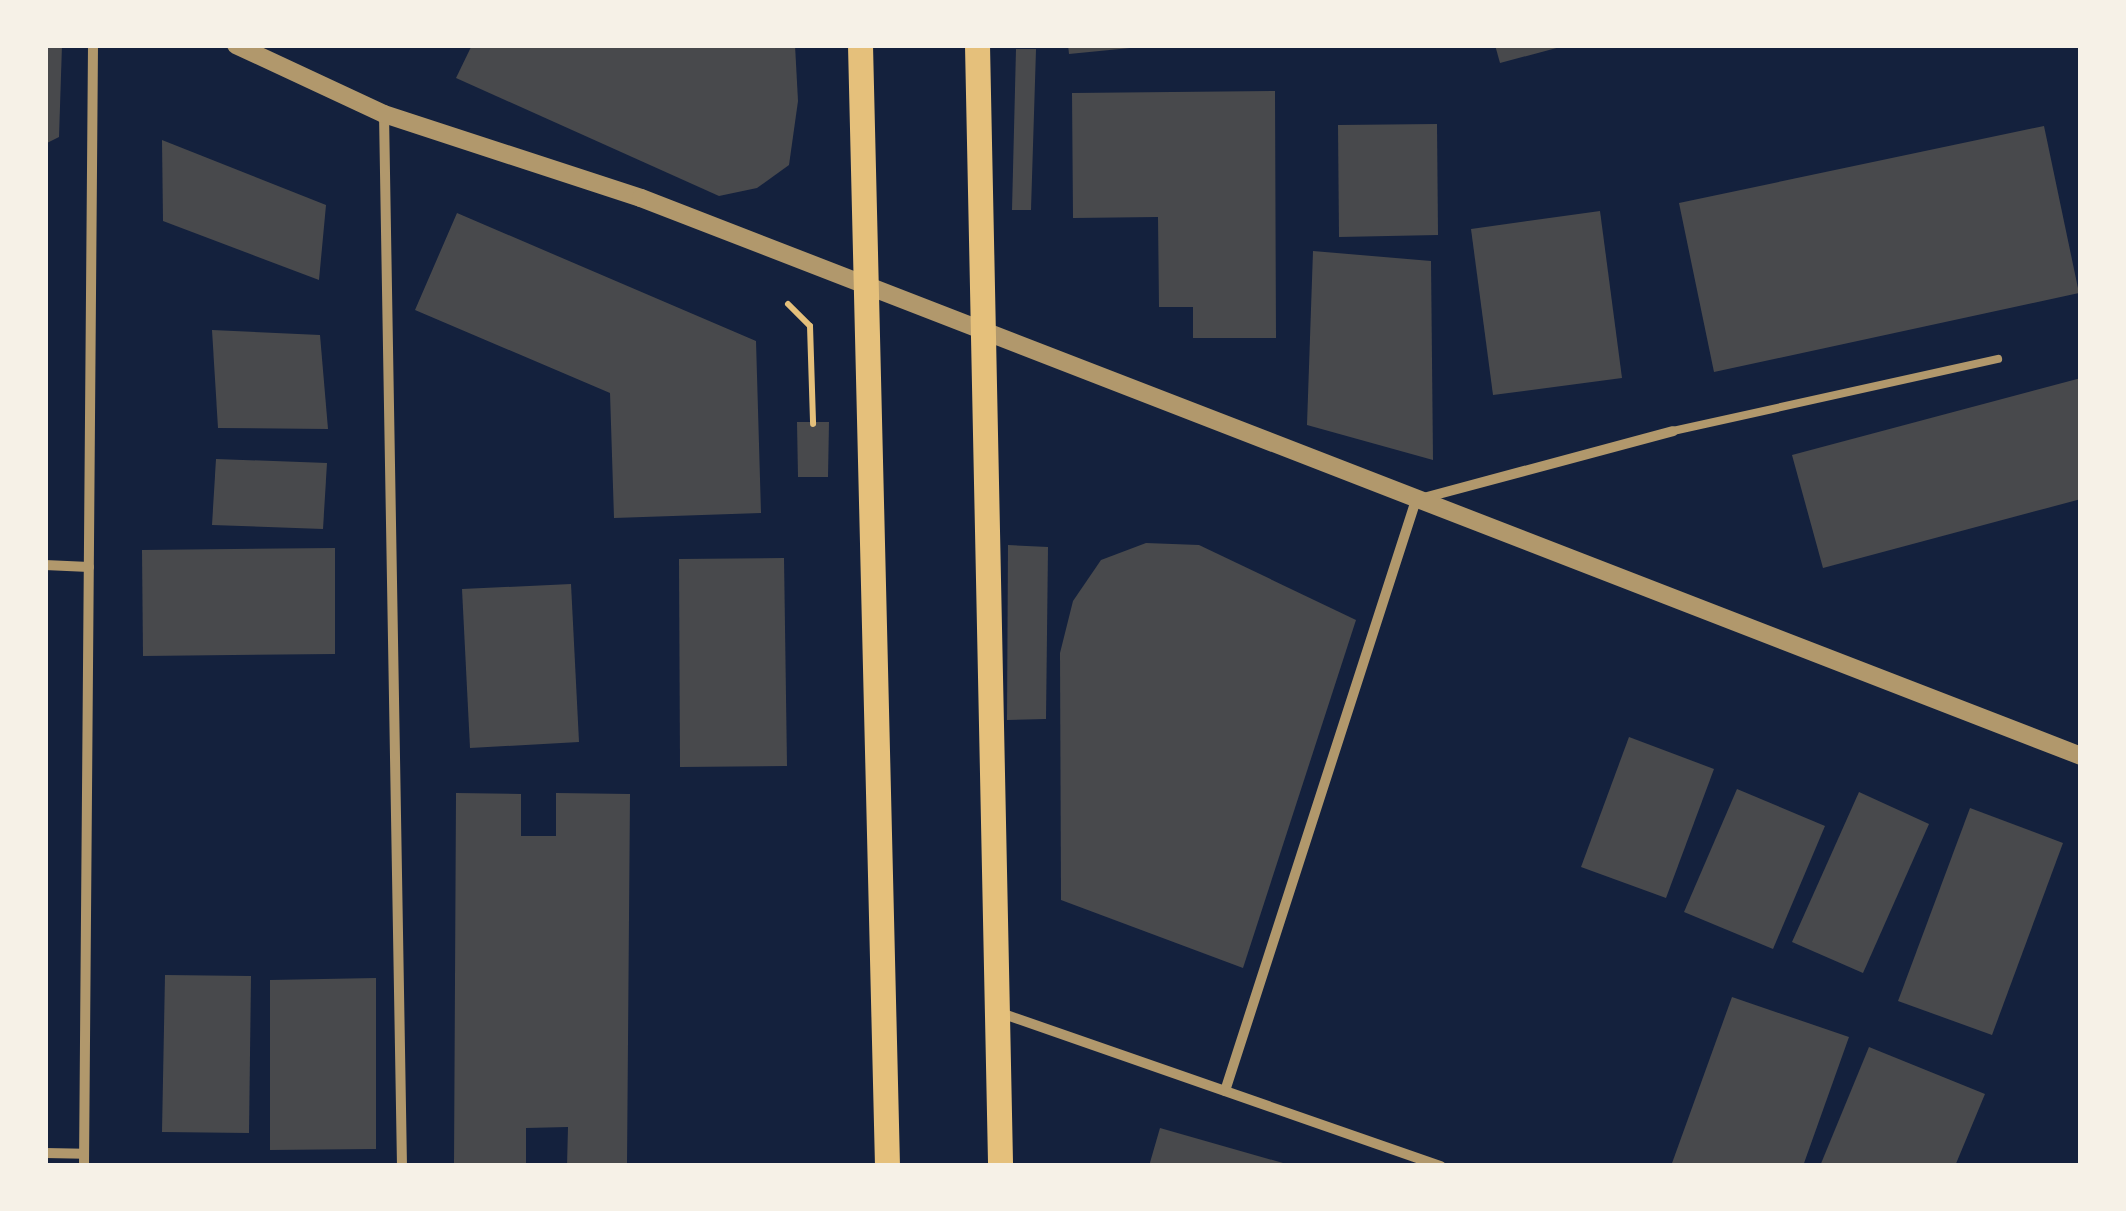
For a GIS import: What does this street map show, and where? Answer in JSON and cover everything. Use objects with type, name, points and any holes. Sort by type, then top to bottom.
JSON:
[{"type":"main road","points":[[860,45],[887,1166]]},
{"type":"main road","points":[[978,45],[998,908],[994,1011],[1000,1166]]},
{"type":"street","points":[[45,1153],[84,1160],[92,45]]},
{"type":"street","points":[[236,45],[384,114],[641,198],[2081,756]]},
{"type":"street","points":[[384,114],[402,1166]]},
{"type":"street","points":[[1416,500],[1673,430]]},
{"type":"street","points":[[1225,1091],[1416,500]]},
{"type":"street","points":[[45,565],[89,566]]},
{"type":"street","points":[[994,1011],[1441,1166]]},
{"type":"lane","points":[[1673,430],[1998,359]]},
{"type":"path","points":[[785,302],[810,326],[813,424]]},
{"type":"building","points":[[45,45],[62,45],[59,137],[45,144]]},
{"type":"building","points":[[472,45],[795,45],[798,101],[789,165],[757,188],[719,196],[456,78]]},
{"type":"building","points":[[1068,45],[1130,45],[1130,48],[1069,54]]},
{"type":"building","points":[[1495,45],[1564,45],[1564,46],[1500,63]]},
{"type":"building","points":[[1016,49],[1036,49],[1031,210],[1012,210]]},
{"type":"building","points":[[1275,91],[1276,338],[1193,338],[1193,307],[1159,307],[1158,217],[1073,218],[1072,93]]},
{"type":"building","points":[[1437,124],[1438,235],[1339,237],[1338,125]]},
{"type":"building","points":[[2044,126],[2079,293],[1714,372],[1679,203]]},
{"type":"building","points":[[162,140],[326,205],[319,280],[163,221]]},
{"type":"building","points":[[1600,211],[1622,378],[1493,395],[1471,229]]},
{"type":"building","points":[[457,213],[756,341],[761,513],[614,518],[610,393],[415,310]]},
{"type":"building","points":[[1313,251],[1431,261],[1433,460],[1307,425]]},
{"type":"building","points":[[212,330],[320,335],[328,429],[218,428]]},
{"type":"building","points":[[2081,378],[2081,499],[1823,568],[1792,455]]},
{"type":"building","points":[[797,422],[829,422],[828,477],[798,477]]},
{"type":"building","points":[[216,459],[327,463],[323,529],[212,525]]},
{"type":"building","points":[[1146,543],[1199,545],[1356,620],[1243,968],[1061,900],[1060,653],[1073,601],[1101,560]]},
{"type":"building","points":[[1008,545],[1048,547],[1046,719],[1007,720]]},
{"type":"building","points":[[335,548],[335,654],[143,656],[142,550]]},
{"type":"building","points":[[784,558],[787,766],[680,767],[679,559]]},
{"type":"building","points":[[571,584],[579,742],[470,748],[462,589]]},
{"type":"building","points":[[1629,737],[1714,769],[1666,898],[1581,867]]},
{"type":"building","points":[[1737,789],[1825,826],[1773,949],[1684,912]]},
{"type":"building","points":[[1859,792],[1929,824],[1863,973],[1792,942]]},
{"type":"building","points":[[456,793],[521,794],[521,836],[556,836],[556,793],[630,794],[627,1166],[567,1166],[568,1127],[526,1128],[526,1166],[454,1166]]},
{"type":"building","points":[[1970,808],[2063,843],[1992,1035],[1898,1001]]},
{"type":"building","points":[[165,975],[251,976],[249,1133],[162,1132]]},
{"type":"building","points":[[376,978],[376,1149],[270,1150],[270,980]]},
{"type":"building","points":[[1732,997],[1849,1037],[1803,1166],[1671,1166]]},
{"type":"building","points":[[1869,1047],[1985,1094],[1955,1166],[1820,1166]]},
{"type":"building","points":[[1160,1128],[1290,1165],[1290,1166],[1149,1166]]}]
